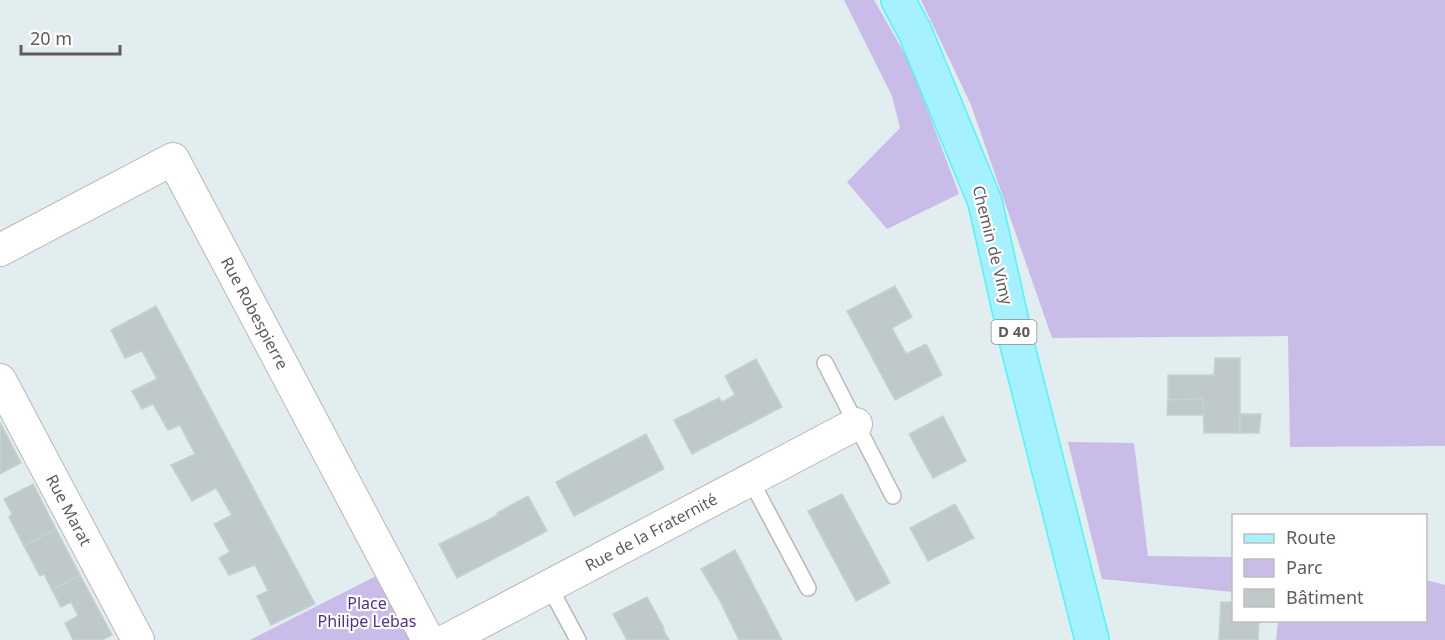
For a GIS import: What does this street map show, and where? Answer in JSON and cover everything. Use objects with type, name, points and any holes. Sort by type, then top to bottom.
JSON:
[{"type":"main road","name":"Chemin de Vimy","points":[[898,0],[915,32],[985,202],[1016,340],[1092,640]]},
{"type":"street","name":"Rue Robespierre","points":[[0,250],[173,159],[428,640]]},
{"type":"street","name":"Rue Marat","points":[[0,380],[138,640]]},
{"type":"street","name":"Rue de la Fraternité","points":[[447,640],[856,424]]},
{"type":"lane","points":[[825,363],[893,496]]},
{"type":"lane","points":[[750,479],[808,588]]},
{"type":"lane","points":[[549,586],[578,640]]},
{"type":"green space","points":[[844,0],[874,0],[910,63],[959,194],[887,229],[847,182],[900,128],[892,96]]},
{"type":"green space","points":[[921,0],[1445,0],[1445,446],[1290,447],[1288,336],[1052,338],[971,105]]},
{"type":"green space","points":[[1068,442],[1134,443],[1148,556],[1232,557],[1232,592],[1102,579]]},
{"type":"green space","name":"Place Philipe Lebas","points":[[378,575],[412,640],[250,640]]},
{"type":"green space","points":[[1427,580],[1445,585],[1445,640],[1276,640],[1278,622],[1427,622]]},
{"type":"building","points":[[895,286],[912,317],[892,328],[906,354],[926,344],[942,375],[895,400],[847,311]]},
{"type":"building","points":[[156,306],[315,604],[271,625],[257,596],[268,591],[255,565],[229,575],[219,558],[230,552],[214,524],[232,515],[216,488],[192,501],[171,465],[195,454],[180,425],[168,430],[153,404],[142,409],[132,391],[157,379],[142,351],[125,358],[111,330]]},
{"type":"building","points":[[1215,358],[1240,358],[1240,433],[1204,433],[1203,399],[1168,400],[1168,375],[1214,375]]},
{"type":"building","points":[[756,359],[782,407],[692,454],[674,420],[719,398],[722,402],[735,395],[725,376]]},
{"type":"building","points":[[1203,399],[1204,415],[1167,415],[1168,400]]},
{"type":"building","points":[[1240,414],[1261,414],[1259,433],[1240,433]]},
{"type":"building","points":[[943,416],[966,461],[933,478],[909,434]]},
{"type":"building","points":[[0,422],[21,463],[0,474]]},
{"type":"building","points":[[646,434],[664,469],[574,516],[556,482]]},
{"type":"building","points":[[33,484],[56,529],[24,546],[9,517],[12,514],[4,499]]},
{"type":"building","points":[[842,494],[890,583],[856,601],[808,511]]},
{"type":"building","points":[[528,496],[547,531],[457,578],[439,544],[498,515],[497,513]]},
{"type":"building","points":[[955,504],[974,538],[928,561],[910,528]]},
{"type":"building","points":[[56,529],[80,575],[52,590],[44,574],[40,576],[24,546]]},
{"type":"building","points":[[735,550],[782,640],[739,640],[701,569]]},
{"type":"building","points":[[80,575],[112,635],[102,640],[73,640],[65,623],[78,616],[71,602],[61,607],[52,590]]},
{"type":"building","points":[[647,597],[669,640],[627,640],[613,614]]},
{"type":"building","points":[[1221,602],[1232,602],[1232,622],[1259,622],[1258,640],[1219,640]]}]
